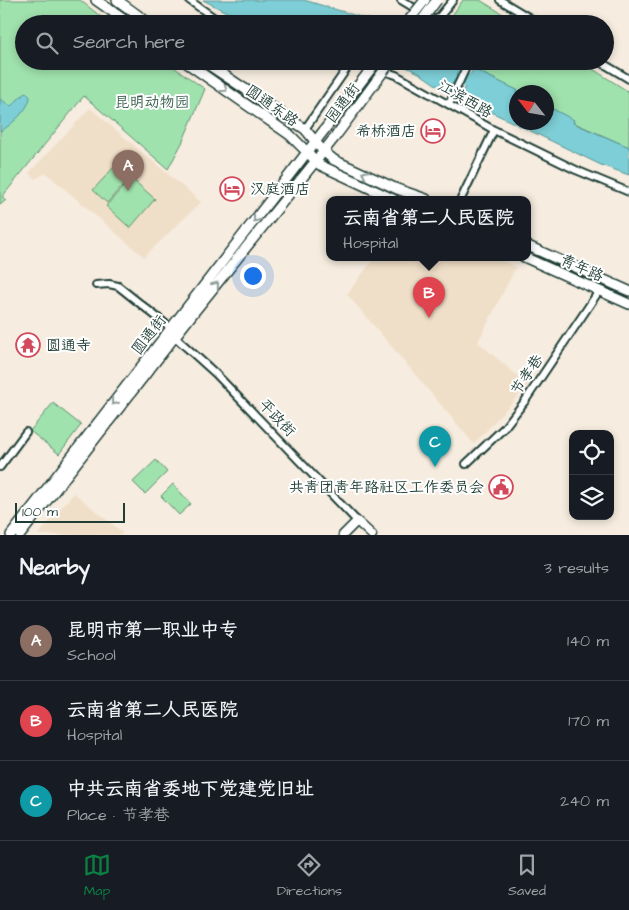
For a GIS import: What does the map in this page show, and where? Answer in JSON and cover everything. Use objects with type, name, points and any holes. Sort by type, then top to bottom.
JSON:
[{"type":"main road","points":[[96,0],[118,15]]},
{"type":"main road","points":[[118,0],[138,15]]},
{"type":"main road","points":[[413,15],[425,0]]},
{"type":"main road","points":[[426,15],[437,0]]},
{"type":"main road","name":"圆通东路","points":[[197,70],[290,135],[315,160]]},
{"type":"main road","name":"圆通东路","points":[[216,70],[305,129],[323,152]]},
{"type":"main road","name":"园通街","points":[[307,152],[371,70]]},
{"type":"main road","name":"园通街","points":[[315,160],[384,70]]},
{"type":"main road","name":"圆通街","points":[[20,535],[307,152]]},
{"type":"main road","points":[[323,152],[334,160],[418,196]]},
{"type":"main road","points":[[315,160],[329,170],[385,196]]},
{"type":"main road","name":"圆通街","points":[[11,535],[315,160]]},
{"type":"main road","name":"青年路","points":[[531,247],[629,291]]},
{"type":"main road","name":"青年路","points":[[531,260],[629,304]]},
{"type":"street","points":[[112,11],[118,0]]},
{"type":"street","points":[[189,0],[210,15]]},
{"type":"street","points":[[401,0],[425,15]]},
{"type":"street","points":[[441,15],[452,0]]},
{"type":"street","points":[[500,0],[525,15]]},
{"type":"street","points":[[305,129],[346,70]]},
{"type":"street","name":"江滨西路","points":[[383,70],[450,100],[494,130],[576,170],[629,192]]},
{"type":"street","points":[[450,100],[465,70]]},
{"type":"street","points":[[614,70],[629,79]]},
{"type":"street","points":[[462,196],[494,130]]},
{"type":"street","name":"平政街","points":[[96,285],[109,284],[118,286],[173,333],[216,374],[357,520]]},
{"type":"street","name":"节孝巷","points":[[466,464],[504,428],[525,401],[599,291]]},
{"type":"street","points":[[0,467],[26,432]]},
{"type":"street","points":[[343,535],[357,520],[372,535]]},
{"type":"shaded area","points":[[90,108],[201,202],[144,257],[46,173],[35,179],[29,173]]},
{"type":"shaded area","points":[[372,261],[503,261],[516,267],[478,342],[528,385],[474,444],[347,294]]},
{"type":"shaded area","points":[[74,493],[122,532],[121,535],[38,535]]},
{"type":"green space","name":"昆明动物园","points":[[0,0],[80,0],[99,15],[15,15],[15,70],[178,70],[205,89],[182,143],[168,169],[84,96],[2,197],[6,200],[0,205]]},
{"type":"green space","points":[[463,0],[480,0],[504,15],[452,15]]},
{"type":"green space","points":[[475,70],[594,70],[629,92],[629,147],[572,122],[573,120],[554,110],[554,85],[509,86]]},
{"type":"green space","points":[[114,167],[128,179],[107,203],[93,190]]},
{"type":"green space","points":[[131,178],[155,199],[130,228],[106,206]]},
{"type":"green space","points":[[53,403],[81,425],[59,454],[30,431]]},
{"type":"green space","points":[[156,460],[167,472],[145,494],[133,482]]},
{"type":"green space","points":[[173,484],[191,504],[179,515],[161,496]]},
{"type":"water","points":[[203,0],[304,0],[354,15],[232,15]]},
{"type":"water","points":[[412,70],[459,70],[448,93]]},
{"type":"water","points":[[473,70],[509,86],[509,121],[460,97]]},
{"type":"water","points":[[26,92],[30,97],[23,112],[0,131],[0,99],[11,106]]},
{"type":"water","points":[[554,110],[574,120],[573,123],[629,147],[629,175],[601,165],[528,130],[554,130]]},
{"type":"waterway","points":[[449,70],[482,89]]},
{"type":"place","name":"希桥酒店","points":[[433,131]]},
{"type":"place","name":"汉庭酒店","points":[[232,189]]},
{"type":"place","name":"昆明市第一职业中专","points":[[128,191]]},
{"type":"place","name":"云南省第二人民医院","points":[[429,318]]},
{"type":"place","name":"圆通寺","points":[[28,345]]},
{"type":"place","name":"中共云南省委地下党建党旧址","points":[[435,467]]},
{"type":"place","name":"共青团青年路社区工作委员会","points":[[501,487]]}]
